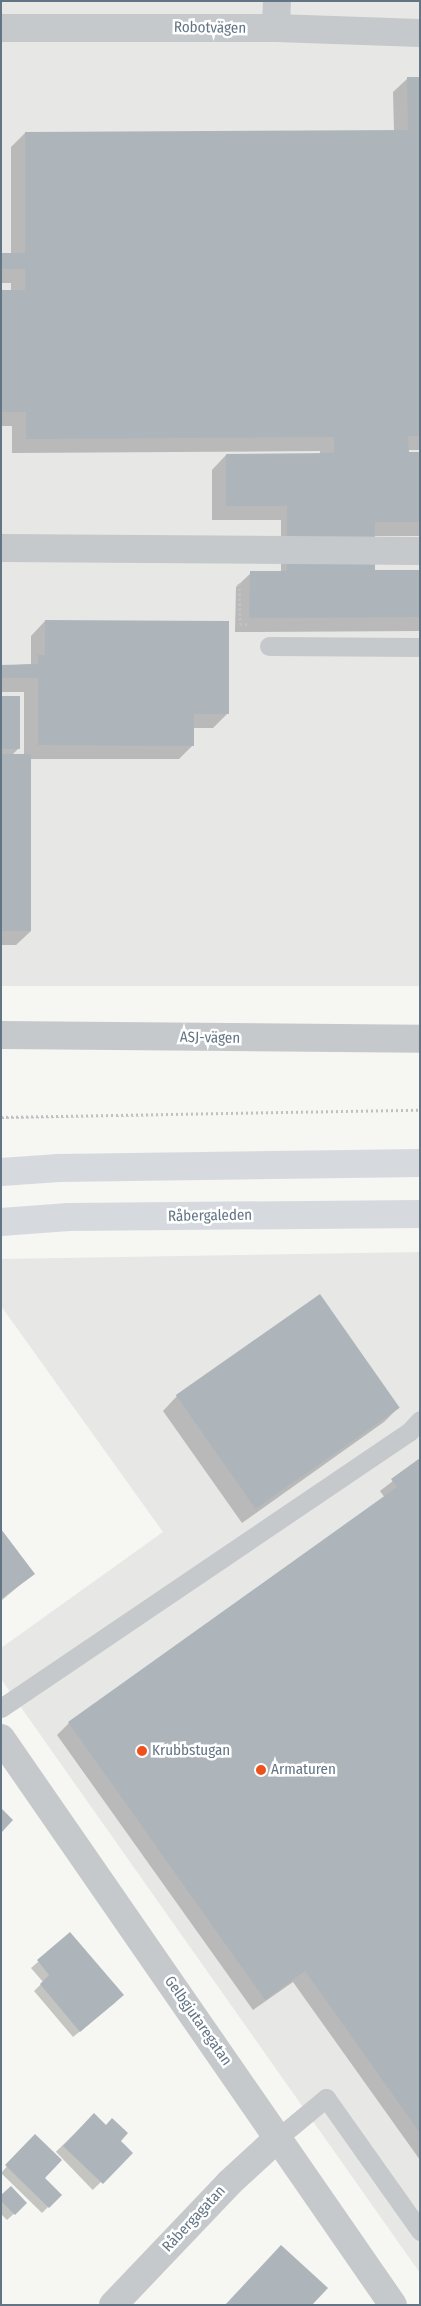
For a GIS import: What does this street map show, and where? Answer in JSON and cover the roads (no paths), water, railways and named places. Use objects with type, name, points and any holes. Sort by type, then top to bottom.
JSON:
[{"type":"main road","points":[[1,1172],[59,1168],[420,1164]]},
{"type":"main road","name":"Råbergaleden","points":[[1,1222],[70,1218],[420,1214]]},
{"type":"street","points":[[276,28],[277,1]]},
{"type":"street","name":"Robotvägen","points":[[1,28],[276,28],[420,33]]},
{"type":"street","points":[[1,548],[239,552],[420,551]]},
{"type":"street","name":"ASJ-vägen","points":[[1,1035],[420,1039]]},
{"type":"street","name":"Gelbgjutaregatan","points":[[1,1738],[279,2137],[393,2305]]},
{"type":"street","name":"Råbergagatan","points":[[113,2305],[229,2182],[279,2137]]},
{"type":"lane","points":[[268,646],[420,647]]},
{"type":"lane","points":[[1,1708],[409,1432],[420,1420]]},
{"type":"lane","points":[[279,2137],[326,2098],[420,2231]]},
{"type":"place","name":"Krubbstugan","points":[[142,1751]]},
{"type":"place","name":"Armaturen","points":[[261,1770]]}]
